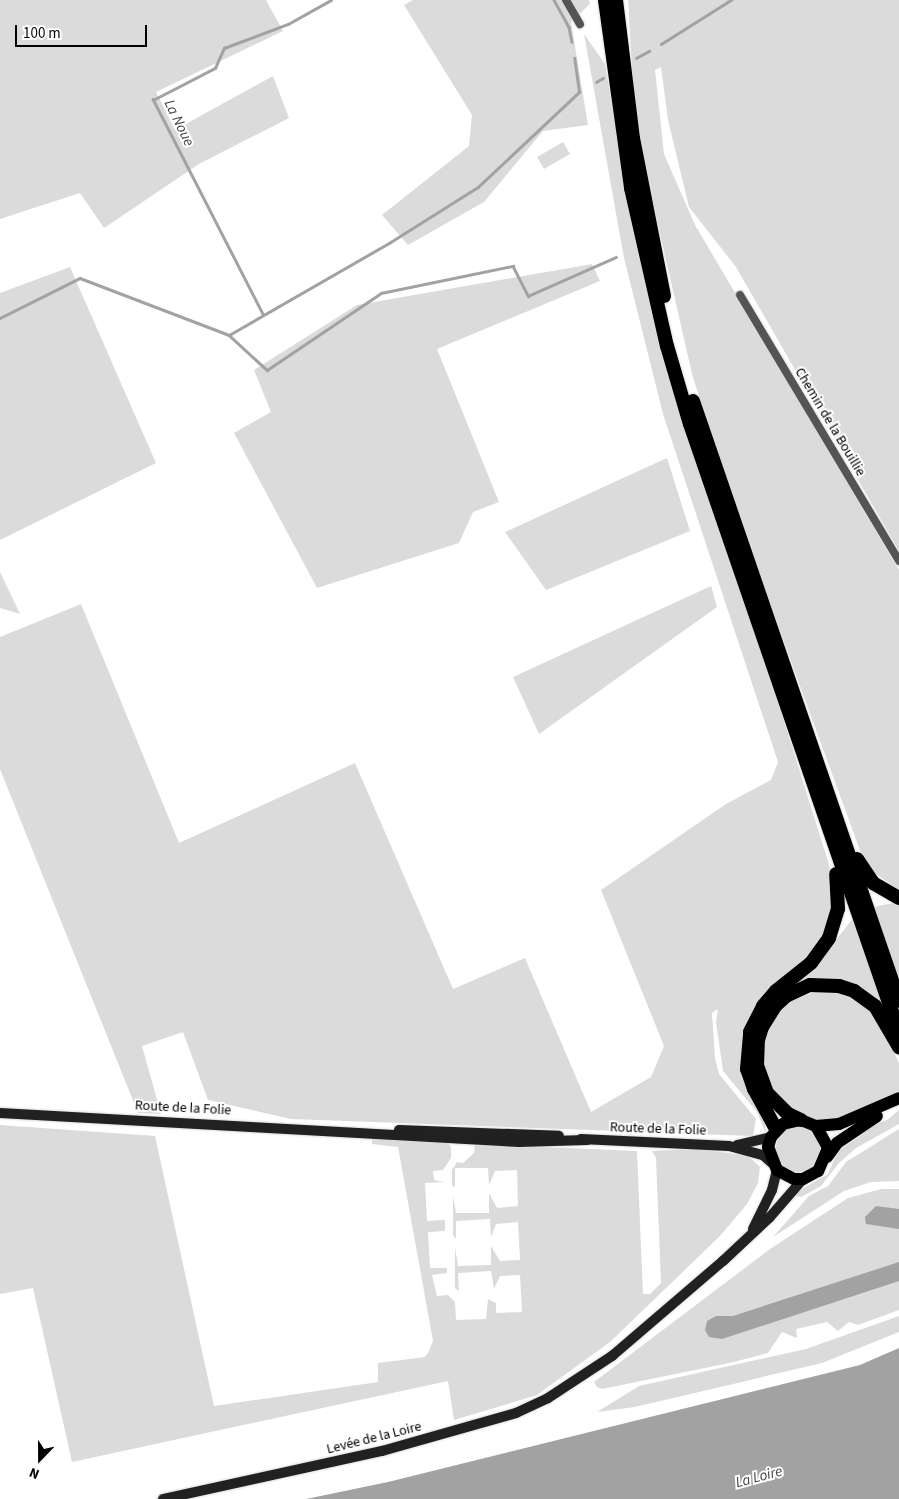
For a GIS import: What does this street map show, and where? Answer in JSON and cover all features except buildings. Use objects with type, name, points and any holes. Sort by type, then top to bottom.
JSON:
[{"type":"highway","points":[[605,0],[631,188],[667,346],[690,424],[832,844],[899,1032]]},
{"type":"highway","points":[[616,0],[633,138],[672,329],[713,463],[899,1001]]},
{"type":"highway","points":[[836,817],[867,876],[878,887],[899,898]]},
{"type":"highway","points":[[774,1133],[747,1069],[746,1050],[754,1019],[763,1006],[776,991],[811,964],[832,931],[839,893],[832,844]]},
{"type":"highway","points":[[801,1120],[788,1114],[767,1093],[758,1066],[758,1040],[762,1027],[786,996],[810,985],[840,986],[854,991],[876,1006],[899,1047]]},
{"type":"main road","points":[[899,1098],[839,1124],[816,1126],[801,1120],[792,1120],[774,1133],[768,1147],[774,1167],[785,1176],[803,1179],[818,1171],[827,1157],[853,1131],[899,1104]]},
{"type":"main road","points":[[816,1126],[826,1140],[827,1157]]},
{"type":"street","points":[[566,0],[580,24]]},
{"type":"street","name":"Chemin de la Bouillie","points":[[740,295],[899,561]]},
{"type":"street","name":"Route de la Folie","points":[[0,1113],[365,1131],[492,1132],[587,1140],[729,1146],[763,1155],[774,1167]]},
{"type":"street","name":"Route de la Folie","points":[[729,1146],[774,1133]]},
{"type":"street","points":[[748,1237],[764,1210],[774,1167]]},
{"type":"street","points":[[748,1237],[803,1179]]},
{"type":"street","name":"Levée de la Loire","points":[[163,1499],[382,1452],[482,1424],[524,1410],[582,1378],[748,1237]]},
{"type":"shaded area","points":[[0,0],[266,0],[283,31],[156,92],[175,130],[273,76],[289,118],[199,164],[104,228],[80,193],[0,219]]},
{"type":"shaded area","points":[[413,0],[589,0],[590,4],[571,22],[588,125],[543,131],[484,202],[408,245],[382,215],[469,146],[472,115],[404,5]]},
{"type":"shaded area","points":[[628,0],[899,0],[899,551],[736,267],[689,207],[668,120],[661,67],[655,70],[664,154],[695,225],[899,570],[899,890],[872,871],[862,856],[729,491],[692,374],[644,163],[633,83]]},
{"type":"shaded area","points":[[584,34],[605,64],[627,193],[771,680],[828,861],[834,891],[832,917],[824,939],[752,1017],[766,1134],[757,1112],[723,1071],[716,1022],[718,1009],[712,1013],[715,1058],[719,1074],[756,1119],[753,1136],[291,1119],[208,1100],[183,1032],[142,1046],[161,1114],[138,1113],[0,769],[0,637],[81,604],[179,843],[355,763],[453,989],[525,958],[591,1112],[651,1077],[664,1046],[601,890],[726,804],[771,780],[778,762],[663,414],[624,258]]},
{"type":"shaded area","points":[[563,142],[570,154],[544,169],[537,157]]},
{"type":"shaded area","points":[[592,264],[600,281],[437,349],[499,502],[473,512],[459,543],[317,588],[234,433],[271,412],[254,370],[357,305]]},
{"type":"shaded area","points":[[70,267],[156,463],[0,540],[0,293]]},
{"type":"shaded area","points":[[667,458],[690,531],[546,590],[505,532]]},
{"type":"shaded area","points":[[0,572],[20,614],[0,608]]},
{"type":"shaded area","points":[[711,586],[717,607],[539,734],[513,677]]},
{"type":"shaded area","points":[[894,903],[899,904],[899,983],[873,907]]},
{"type":"shaded area","points":[[853,918],[884,1005],[882,1007],[855,985],[836,978],[800,981],[817,965]]},
{"type":"shaded area","points":[[817,991],[836,991],[858,999],[876,1014],[899,1063],[899,1093],[843,1118],[820,1121],[797,1113],[778,1100],[764,1077],[762,1041],[777,1013],[787,1003]]},
{"type":"shaded area","points":[[899,1110],[899,1124],[856,1148],[839,1163],[821,1186],[801,1197],[792,1195],[828,1174],[838,1151],[860,1136],[869,1126],[887,1120]]},
{"type":"shaded area","points":[[0,1125],[155,1136],[214,1406],[378,1382],[378,1363],[425,1357],[428,1353],[433,1341],[398,1147],[372,1144],[372,1138],[448,1143],[451,1147],[451,1158],[443,1170],[433,1171],[434,1180],[444,1182],[425,1183],[427,1221],[445,1220],[445,1231],[428,1232],[430,1268],[447,1268],[447,1273],[432,1275],[437,1296],[448,1295],[455,1302],[456,1320],[486,1319],[488,1299],[496,1303],[496,1313],[522,1312],[520,1275],[500,1276],[494,1289],[491,1271],[458,1273],[459,1291],[455,1288],[455,1247],[458,1266],[491,1265],[491,1246],[500,1261],[520,1260],[518,1222],[496,1224],[491,1237],[490,1219],[456,1221],[456,1239],[453,1235],[453,1196],[456,1213],[489,1213],[489,1193],[497,1208],[518,1206],[517,1170],[495,1171],[489,1185],[488,1168],[455,1168],[455,1187],[452,1186],[452,1170],[457,1162],[463,1163],[474,1153],[475,1144],[637,1151],[643,1294],[650,1294],[661,1283],[656,1158],[652,1151],[699,1149],[748,1156],[760,1167],[758,1183],[747,1204],[720,1236],[610,1342],[537,1395],[454,1420],[448,1381],[72,1462],[33,1288],[0,1294]]},
{"type":"shaded area","points":[[799,1126],[812,1130],[818,1136],[822,1149],[818,1162],[812,1168],[799,1172],[786,1168],[780,1162],[776,1149],[780,1136],[786,1130]]},
{"type":"shaded area","points":[[899,1129],[899,1181],[871,1182],[844,1191],[773,1237],[809,1196],[828,1186],[846,1162]]},
{"type":"shaded area","points":[[881,1189],[899,1189],[899,1310],[858,1325],[849,1322],[838,1331],[827,1322],[796,1329],[797,1338],[782,1332],[768,1353],[734,1362],[602,1389],[597,1387],[594,1382],[770,1249],[848,1198]]},
{"type":"shaded area","points":[[899,1316],[899,1332],[822,1363],[635,1407],[597,1412],[639,1386],[806,1349]]},
{"type":"water","points":[[876,1206],[899,1209],[899,1229],[866,1224],[865,1217]]},
{"type":"water","points":[[899,1262],[899,1281],[722,1339],[709,1337],[705,1330],[707,1321],[716,1316],[733,1316]]},
{"type":"water","name":"La Loire","points":[[899,1348],[899,1499],[306,1499],[388,1482],[860,1365]]},
{"type":"waterway","name":"La Noue","points":[[263,315],[153,100],[215,68],[224,48],[288,24],[331,0]]},
{"type":"waterway","name":"La Noue","points":[[554,0],[569,27],[572,42]]},
{"type":"waterway","name":"La Noue","points":[[661,44],[731,0]]},
{"type":"waterway","name":"La Noue","points":[[636,58],[649,51]]},
{"type":"waterway","name":"La Noue","points":[[0,318],[80,278],[229,335],[389,243],[478,187],[579,92],[574,58]]},
{"type":"waterway","name":"La Noue","points":[[596,82],[603,78]]},
{"type":"waterway","points":[[229,335],[267,370],[381,293],[513,266],[528,296],[616,257]]}]
